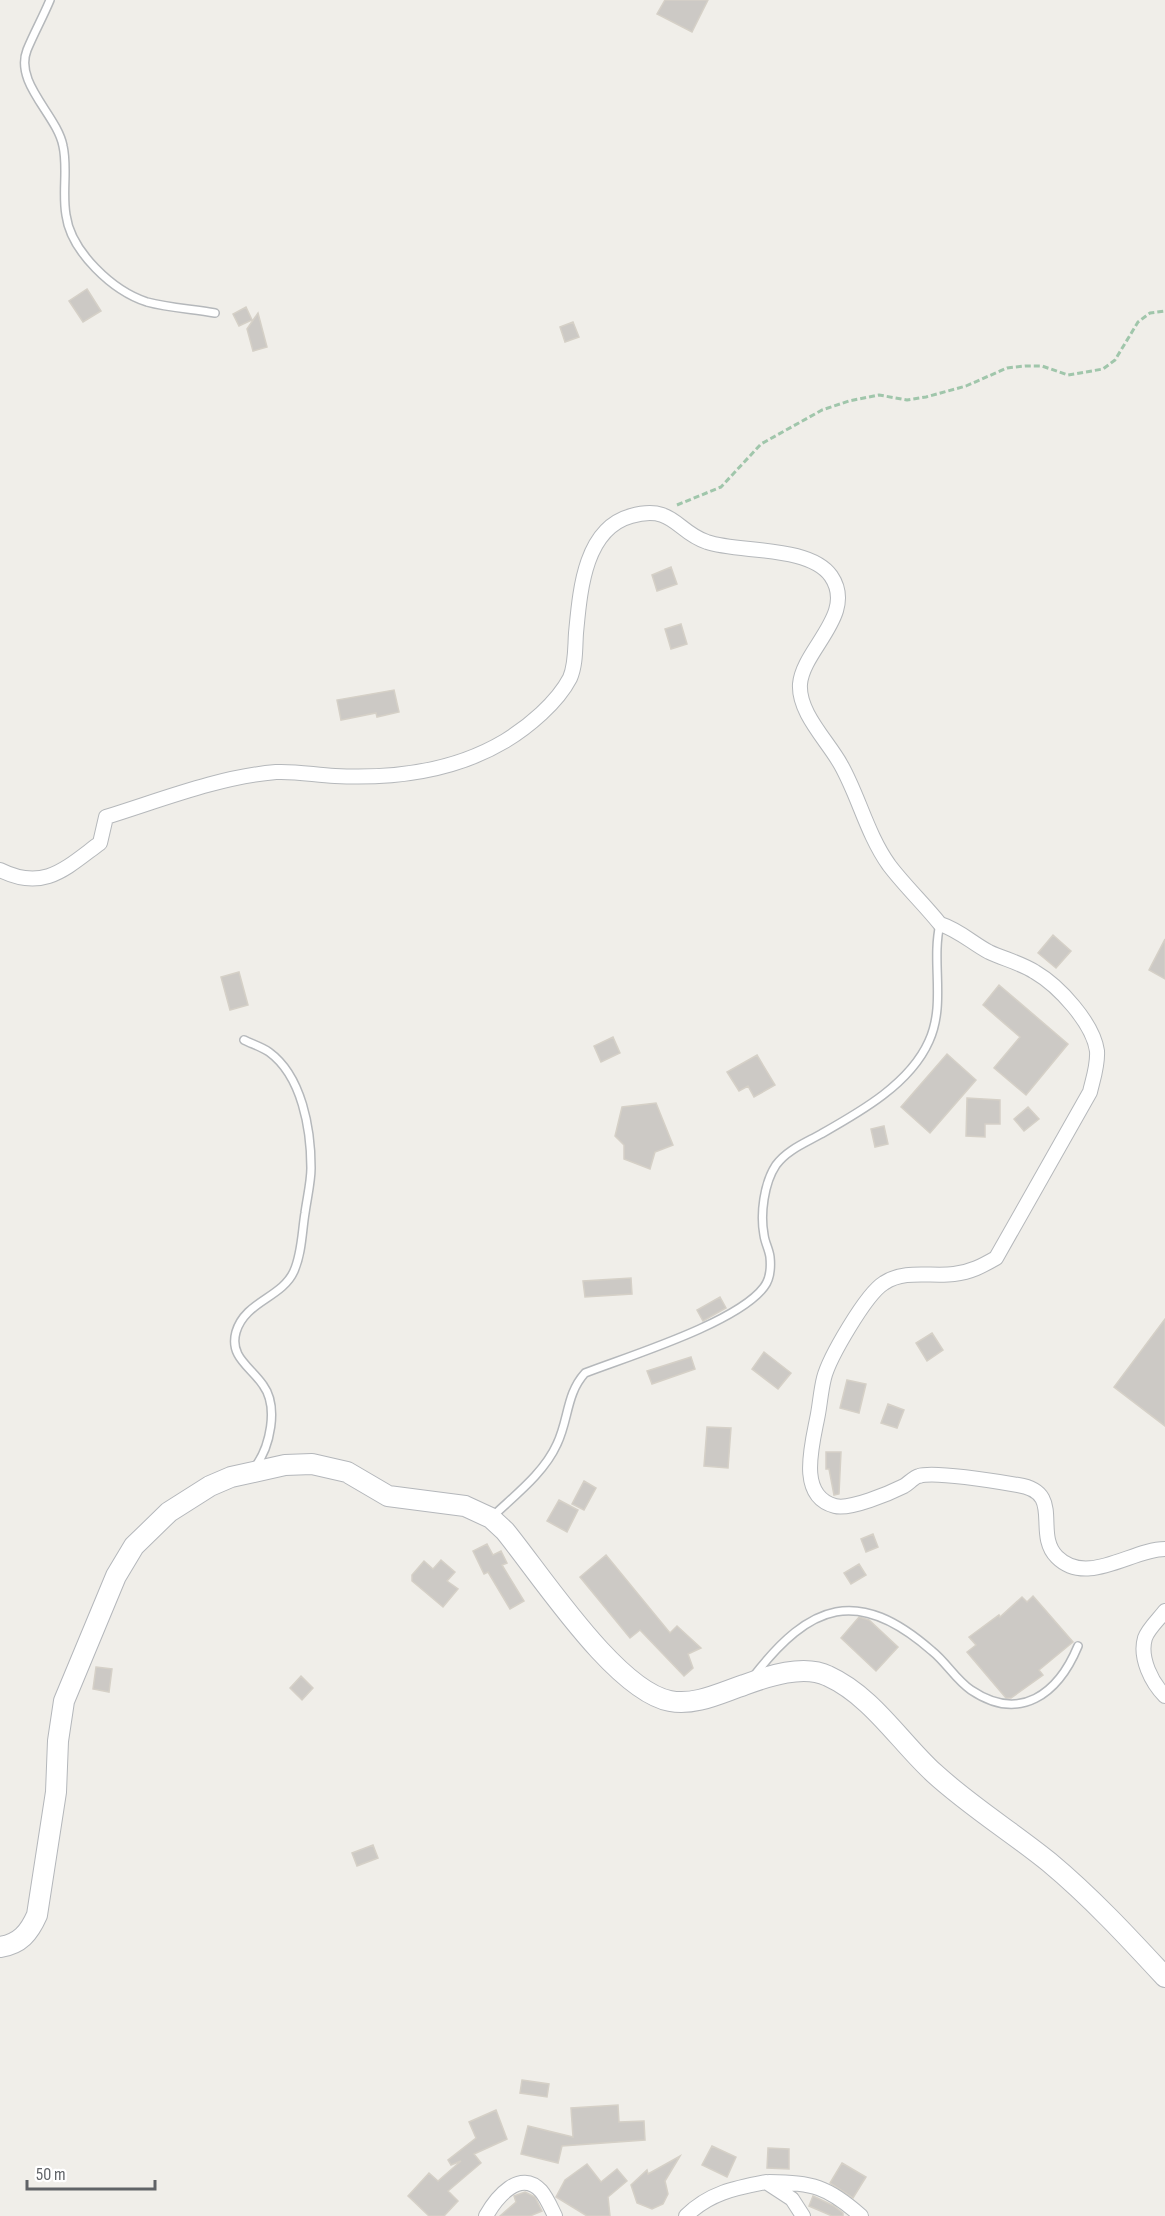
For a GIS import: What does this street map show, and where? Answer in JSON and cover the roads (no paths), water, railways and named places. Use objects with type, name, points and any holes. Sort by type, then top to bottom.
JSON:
[{"type":"street","points":[[0,870],[14,877],[51,877],[100,843],[105,817],[202,787],[274,772],[391,777],[421,773],[461,762],[503,742],[553,700],[571,675],[579,606],[589,560],[597,539],[614,523],[632,516],[663,514],[707,542],[785,554],[816,564],[830,574],[835,586],[837,601],[834,616],[805,667],[800,686],[805,705],[817,728],[842,765],[866,822],[889,864],[940,924],[952,928],[988,951],[1037,973],[1073,1005],[1091,1033],[1097,1051],[1096,1068],[1090,1092],[996,1258],[975,1270],[953,1274],[902,1275],[882,1284],[860,1310],[824,1377],[812,1450],[811,1477],[816,1493],[826,1502],[838,1507],[859,1504],[904,1486],[919,1476],[947,1476],[1019,1485],[1032,1488],[1042,1496],[1050,1544],[1056,1556],[1070,1565],[1086,1568],[1104,1566],[1142,1552],[1165,1549]]},
{"type":"street","points":[[0,1947],[13,1945],[22,1939],[38,1915],[56,1792],[58,1741],[64,1701],[116,1576],[134,1546],[169,1512],[210,1486],[252,1471],[294,1465],[330,1466],[348,1472],[388,1496],[465,1506],[491,1518],[506,1531],[587,1635],[624,1676],[652,1696],[671,1702],[690,1703],[748,1683],[807,1671],[825,1674],[842,1682],[879,1715],[935,1774],[1091,1898],[1165,1977]]},
{"type":"street","points":[[1165,1611],[1145,1638],[1144,1660],[1156,1687],[1165,1696]]},
{"type":"street","points":[[686,2216],[700,2202],[715,2194],[766,2182],[800,2181],[823,2188],[861,2216]]},
{"type":"street","points":[[766,2182],[792,2199],[803,2216]]},
{"type":"street","points":[[486,2216],[505,2190],[516,2184],[530,2183],[540,2190],[555,2216]]},
{"type":"lane","points":[[50,0],[27,51],[25,64],[29,81],[55,124],[63,145],[66,216],[73,237],[86,256],[122,289],[147,302],[215,313]]},
{"type":"lane","points":[[491,1518],[544,1466],[557,1447],[565,1426],[569,1399],[576,1383],[585,1372],[709,1325],[748,1302],[765,1287],[771,1271],[762,1213],[776,1166],[787,1154],[853,1115],[892,1088],[916,1063],[930,1040],[936,1007],[937,938],[940,924]]},
{"type":"lane","points":[[244,1040],[268,1052],[286,1068],[307,1120],[311,1169],[299,1255],[294,1272],[284,1284],[246,1313],[237,1329],[234,1345],[239,1358],[265,1387],[270,1412],[269,1438],[264,1454],[252,1471]]},
{"type":"lane","points":[[748,1683],[786,1640],[830,1611],[853,1609],[898,1623],[933,1652],[970,1689],[997,1703],[1022,1704],[1045,1694],[1068,1671],[1078,1646]]}]
